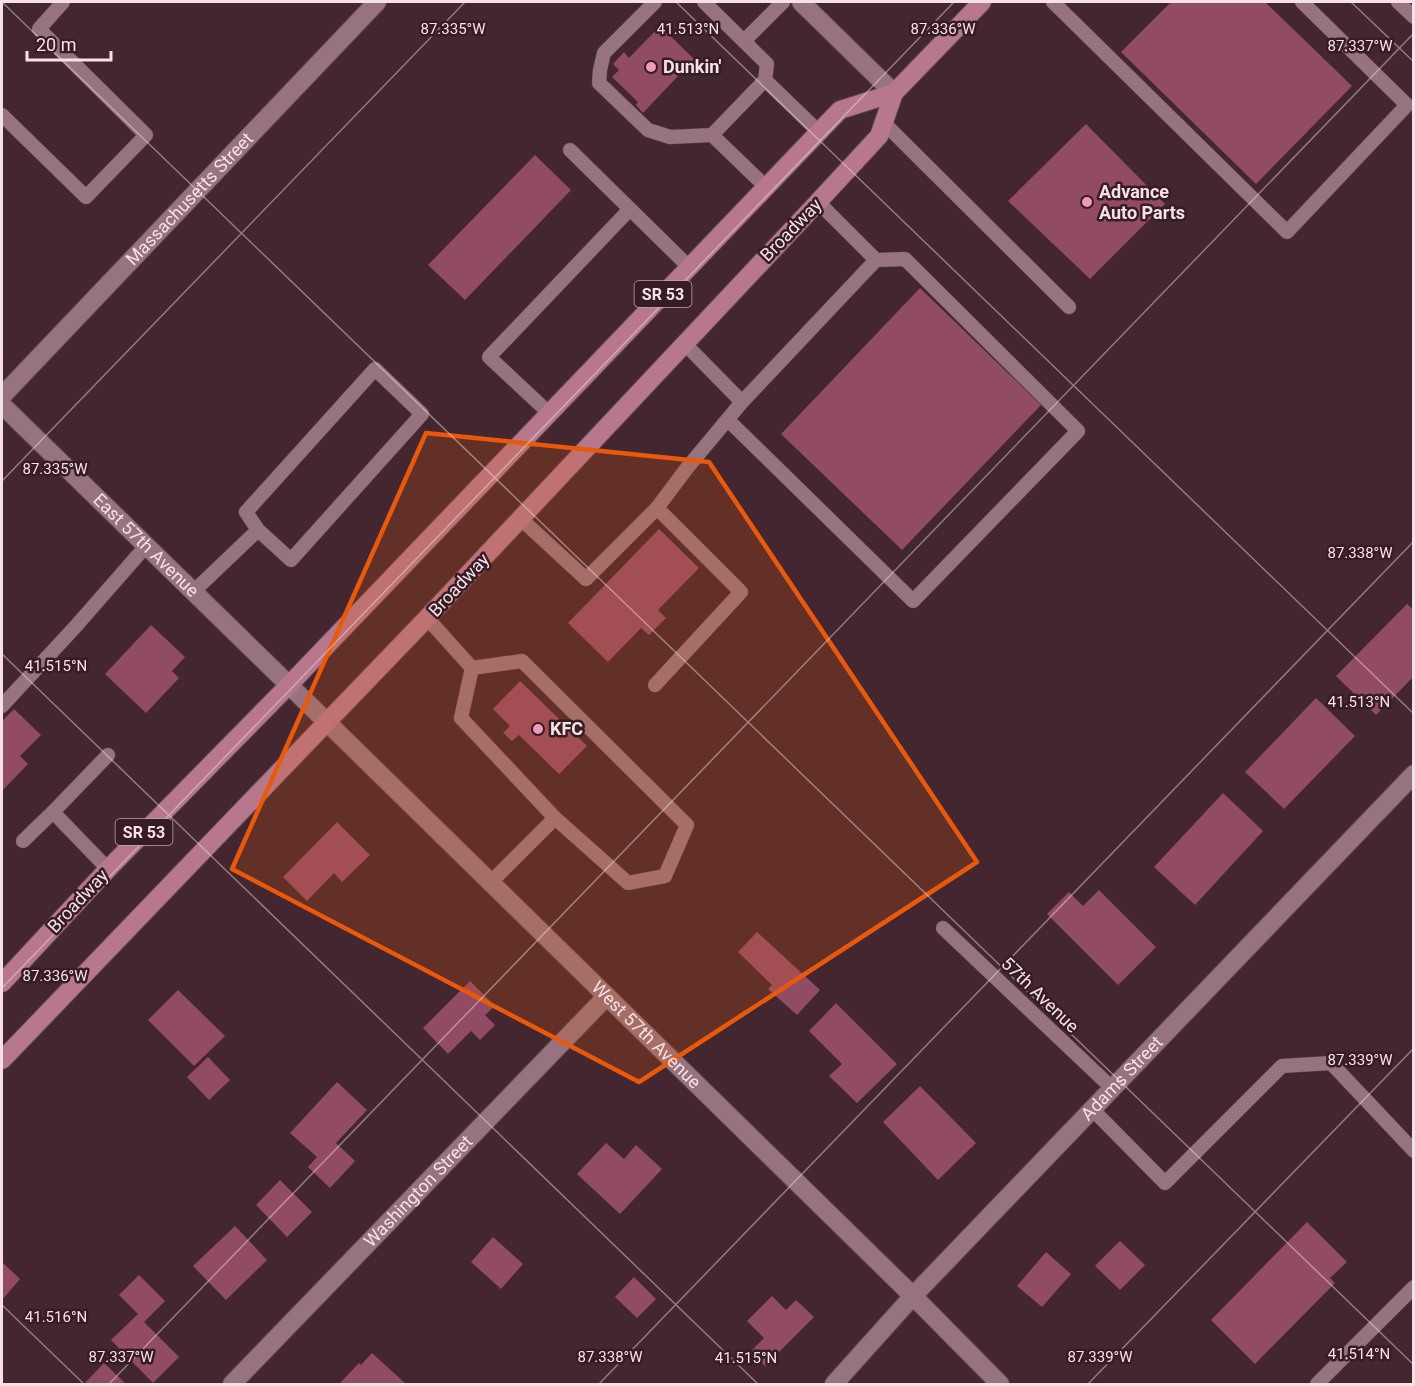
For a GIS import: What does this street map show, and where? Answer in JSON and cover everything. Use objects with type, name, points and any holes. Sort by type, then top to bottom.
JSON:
[{"type":"main road","name":"Broadway","points":[[2,1060],[427,618],[818,202],[879,136],[894,93],[982,2]]},
{"type":"main road","name":"Broadway","points":[[2,983],[108,869],[289,685],[840,110],[894,93]]},
{"type":"street","name":"Massachusetts Street","points":[[2,396],[377,2]]},
{"type":"street","points":[[801,2],[894,93]]},
{"type":"street","name":"East 57th Avenue","points":[[2,405],[289,685]]},
{"type":"street","name":"West 57th Avenue","points":[[289,685],[1000,1384]]},
{"type":"street","name":"Adams Street","points":[[834,1384],[913,1296],[1413,774]]},
{"type":"street","name":"Washington Street","points":[[232,1384],[606,996]]},
{"type":"lane","points":[[2,116],[86,196],[146,135],[39,29],[63,2]]},
{"type":"lane","points":[[655,2],[604,53],[599,83],[648,130],[670,137],[712,135],[765,81],[767,63],[704,2]]},
{"type":"lane","points":[[744,42],[783,2]]},
{"type":"lane","points":[[1053,2],[1287,232],[1407,105],[1302,2]]},
{"type":"lane","points":[[1398,2],[1413,17]]},
{"type":"lane","points":[[765,81],[819,132]]},
{"type":"lane","points":[[884,123],[1069,307]]},
{"type":"lane","points":[[712,135],[766,187]]},
{"type":"lane","points":[[570,150],[689,267]]},
{"type":"lane","points":[[728,420],[913,601],[1078,430],[905,260],[876,260],[818,202]]},
{"type":"lane","points":[[549,413],[489,357],[630,209]]},
{"type":"lane","points":[[521,519],[586,579],[657,508],[742,402],[876,260]]},
{"type":"lane","points":[[685,344],[742,402]]},
{"type":"lane","points":[[375,369],[422,414],[291,560],[258,530],[246,512],[375,369]]},
{"type":"lane","points":[[655,685],[741,592],[657,508]]},
{"type":"lane","points":[[193,592],[258,530]]},
{"type":"lane","points":[[2,706],[146,546]]},
{"type":"lane","points":[[427,618],[472,668]]},
{"type":"lane","points":[[522,661],[687,825],[665,876],[628,883],[555,818],[461,718],[472,668],[522,661]]},
{"type":"lane","points":[[23,841],[108,755]]},
{"type":"lane","points":[[53,812],[108,869]]},
{"type":"lane","points":[[491,882],[555,818]]},
{"type":"lane","name":"57th Avenue","points":[[943,928],[1112,1088]]},
{"type":"lane","points":[[1092,1109],[1165,1184],[1282,1066],[1331,1063],[1413,1151]]},
{"type":"lane","points":[[1317,1384],[1413,1287]]},
{"type":"highlighted area","points":[[426,433],[709,462],[977,862],[639,1082],[232,869]]},
{"type":"building","points":[[1171,2],[1265,2],[1352,86],[1256,184],[1121,52]]},
{"type":"building","name":"Dunkin'","points":[[660,26],[694,59],[643,113],[636,105],[638,102],[612,77],[619,70],[613,64],[624,52],[629,58]]},
{"type":"building","name":"Advance Auto Parts","points":[[1086,124],[1165,204],[1090,279],[1008,201]]},
{"type":"building","points":[[535,155],[571,190],[465,300],[428,265]]},
{"type":"building","points":[[920,288],[1041,405],[902,550],[781,434]]},
{"type":"building","points":[[659,529],[699,568],[658,610],[666,618],[649,635],[641,628],[608,662],[568,623]]},
{"type":"building","points":[[1407,604],[1414,610],[1414,676],[1376,715],[1336,676]]},
{"type":"building","points":[[151,625],[185,657],[172,671],[179,678],[146,713],[105,674]]},
{"type":"building","name":"KFC","points":[[520,681],[587,746],[559,774],[519,735],[512,741],[503,733],[510,726],[493,709]]},
{"type":"building","points":[[1316,698],[1355,736],[1284,809],[1245,772]]},
{"type":"building","points":[[14,709],[41,735],[20,756],[28,764],[2,791],[2,721]]},
{"type":"building","points":[[1223,793],[1263,831],[1195,905],[1154,867]]},
{"type":"building","points":[[337,822],[370,855],[342,882],[334,873],[307,901],[283,877]]},
{"type":"building","points":[[1099,890],[1156,947],[1118,985],[1047,914],[1069,892],[1083,906]]},
{"type":"building","points":[[757,932],[820,990],[797,1015],[768,989],[772,985],[738,952]]},
{"type":"building","points":[[470,981],[495,1006],[485,1015],[495,1025],[480,1040],[471,1031],[448,1054],[423,1028]]},
{"type":"building","points":[[178,990],[225,1036],[194,1066],[148,1020]]},
{"type":"building","points":[[836,1003],[897,1064],[857,1103],[829,1076],[842,1064],[809,1031]]},
{"type":"building","points":[[208,1057],[230,1080],[209,1100],[187,1077]]},
{"type":"building","points":[[337,1082],[367,1110],[336,1143],[355,1161],[330,1188],[308,1167],[317,1157],[290,1133]]},
{"type":"building","points":[[920,1086],[976,1143],[938,1180],[883,1122]]},
{"type":"building","points":[[606,1143],[624,1159],[636,1145],[662,1169],[620,1214],[577,1174]]},
{"type":"building","points":[[280,1180],[312,1212],[287,1237],[256,1205]]},
{"type":"building","points":[[1307,1222],[1347,1262],[1330,1278],[1335,1283],[1255,1364],[1211,1320]]},
{"type":"building","points":[[235,1226],[267,1260],[226,1300],[193,1266]]},
{"type":"building","points":[[493,1237],[523,1264],[501,1289],[471,1262]]},
{"type":"building","points":[[1120,1241],[1145,1265],[1120,1290],[1095,1266]]},
{"type":"building","points":[[1046,1252],[1071,1274],[1042,1307],[1017,1286]]},
{"type":"building","points":[[2,1262],[20,1279],[2,1300]]},
{"type":"building","points":[[139,1275],[165,1301],[144,1322],[179,1357],[153,1383],[111,1340],[138,1314],[119,1295]]},
{"type":"building","points":[[634,1277],[656,1299],[637,1318],[615,1297]]},
{"type":"building","points":[[772,1296],[786,1310],[796,1300],[814,1317],[765,1366],[751,1351],[764,1338],[747,1321]]},
{"type":"building","points":[[372,1353],[406,1384],[339,1384]]},
{"type":"building","points":[[104,1363],[126,1384],[84,1384]]},
{"type":"place","name":"Dunkin'","points":[[651,67]]},
{"type":"place","name":"Advance Auto Parts","points":[[1087,202]]},
{"type":"place","name":"KFC","points":[[538,729]]}]
